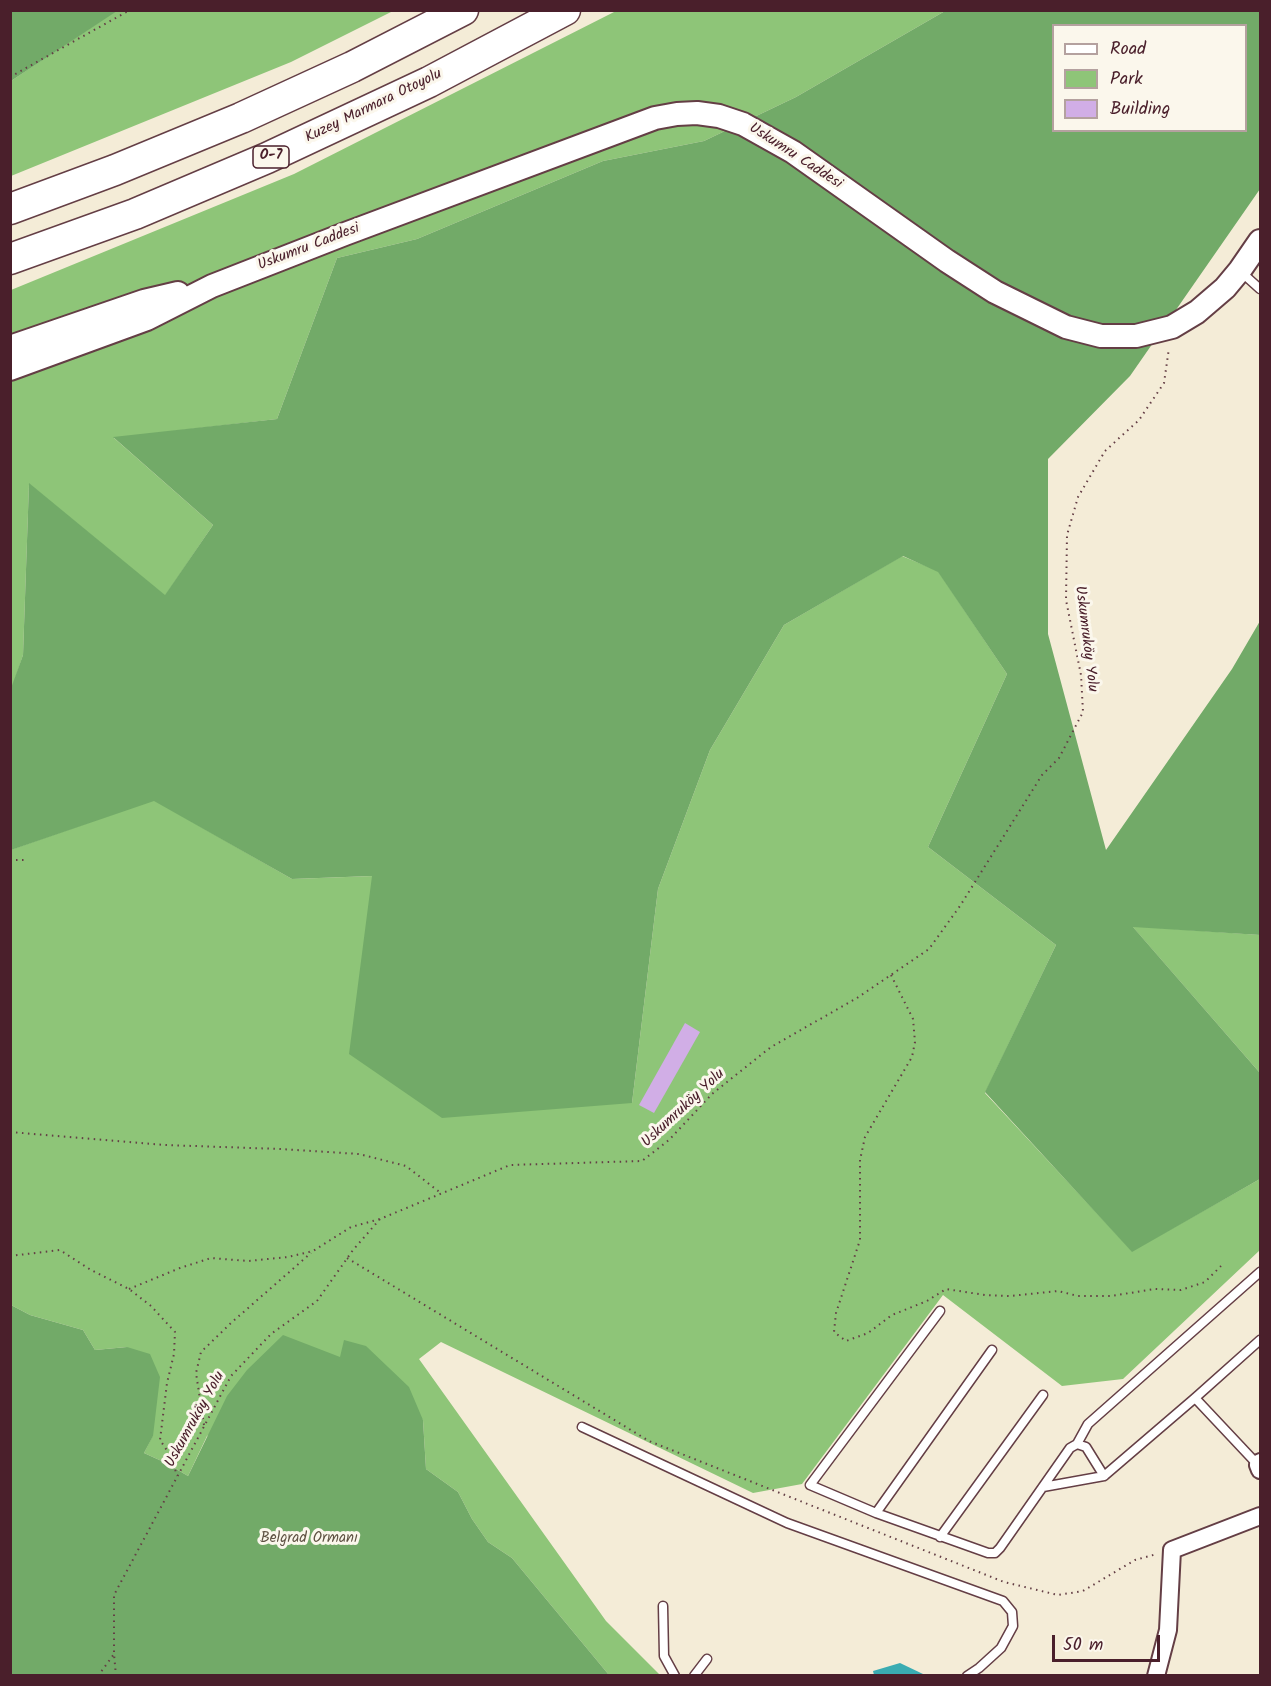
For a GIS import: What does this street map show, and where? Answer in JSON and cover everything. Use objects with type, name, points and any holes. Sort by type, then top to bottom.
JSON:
[{"type":"highway","points":[[10,209],[126,166],[241,118],[352,67],[463,10]]},
{"type":"highway","name":"Kuzey Marmara Otoyolu","points":[[10,259],[135,214],[267,159],[429,82],[565,10]]},
{"type":"main road","name":"Uskumru Caddesi","points":[[10,369],[147,319],[212,286],[345,234],[655,118],[677,114],[697,113],[719,116],[766,136],[793,152],[994,292],[1058,324],[1101,336],[1136,336],[1172,327],[1197,312],[1225,288],[1260,241]]},
{"type":"main road","name":"Uskumru Caddesi","points":[[10,347],[144,301],[212,286]]},
{"type":"street","points":[[1156,1676],[1168,1630],[1172,1550],[1260,1516]]},
{"type":"lane","points":[[1240,270],[1260,289]]},
{"type":"lane","points":[[940,1311],[810,1485],[876,1513],[967,1547],[995,1553],[1070,1448],[1077,1444],[1088,1425],[1260,1272]]},
{"type":"lane","points":[[1043,1487],[1104,1476],[1260,1340]]},
{"type":"lane","points":[[876,1513],[992,1350]]},
{"type":"lane","points":[[940,1537],[1042,1395]]},
{"type":"lane","points":[[1195,1398],[1260,1466]]},
{"type":"lane","points":[[582,1427],[787,1523],[1003,1601],[1012,1612],[1013,1626],[1001,1648],[967,1676]]},
{"type":"lane","points":[[1077,1444],[1086,1448],[1104,1476]]},
{"type":"lane","points":[[663,1606],[664,1656],[675,1676]]},
{"type":"lane","points":[[694,1676],[706,1659]]},
{"type":"path","points":[[10,77],[130,10]]},
{"type":"path","name":"Uskumruköy Yolu","points":[[116,1676],[114,1595],[231,1376],[271,1334],[317,1301],[347,1258],[380,1219],[510,1165],[642,1161],[669,1140],[712,1094],[771,1047],[857,998],[929,949],[960,906],[1042,775],[1059,758],[1083,712],[1081,675],[1066,600],[1067,535],[1078,497],[1105,451],[1139,420],[1164,383],[1172,327]]},
{"type":"path","points":[[10,860],[28,860]]},
{"type":"path","points":[[891,975],[913,1019],[915,1042],[912,1057],[865,1137],[860,1160],[860,1240],[836,1312],[834,1332],[846,1341],[868,1333],[892,1315],[946,1289],[985,1295],[1010,1296],[1058,1292],[1078,1296],[1111,1296],[1155,1289],[1181,1290],[1205,1282],[1221,1266]]},
{"type":"path","points":[[10,1132],[165,1145],[359,1154],[406,1166],[442,1194]]},
{"type":"path","points":[[204,1425],[196,1373],[201,1352],[287,1272],[313,1251],[351,1227],[380,1219]]},
{"type":"path","points":[[10,1256],[60,1250],[91,1270],[129,1289],[151,1306],[175,1332],[174,1354],[167,1383],[160,1440],[172,1458],[177,1476]]},
{"type":"path","points":[[129,1289],[211,1258],[248,1261],[288,1257],[313,1251]]},
{"type":"path","points":[[347,1258],[649,1441],[1004,1582],[1058,1595],[1083,1591],[1135,1560],[1172,1550]]},
{"type":"path","points":[[98,1676],[114,1654]]},
{"type":"green space","points":[[11,10],[117,10],[117,11],[11,81]]},
{"type":"green space","points":[[117,10],[393,11],[291,62],[11,176],[11,81]]},
{"type":"green space","points":[[616,11],[945,11],[796,97],[704,141],[603,161],[417,239],[337,258],[277,419],[114,438],[213,525],[165,596],[29,484],[23,655],[11,691],[11,290],[294,174]]},
{"type":"green space","points":[[945,11],[1260,11],[1260,189],[1130,376],[1048,459],[1048,634],[1106,850],[1232,669],[1260,621],[1260,935],[1133,927],[1260,1073],[1260,1179],[1132,1252],[985,1092],[1056,945],[928,847],[1007,674],[938,572],[903,556],[784,625],[710,750],[658,889],[632,1103],[442,1118],[349,1054],[372,876],[292,879],[154,801],[11,850],[10,691],[23,655],[29,483],[165,595],[213,525],[113,437],[277,419],[337,258],[417,239],[603,161],[704,141],[796,97]]},
{"type":"green space","points":[[902,556],[938,571],[1007,674],[928,847],[1056,945],[985,1093],[1132,1251],[1260,1179],[1260,1250],[1123,1379],[1062,1386],[943,1295],[802,1484],[753,1493],[441,1342],[419,1359],[606,1621],[660,1675],[609,1675],[512,1558],[488,1542],[472,1519],[458,1492],[426,1469],[423,1420],[340,1357],[207,1436],[188,1476],[144,1453],[153,1435],[127,1347],[95,1350],[83,1330],[30,1315],[11,1305],[10,850],[154,800],[292,879],[373,876],[632,1103],[658,889],[710,750],[784,625]]},
{"type":"green space","points":[[1132,926],[1260,935],[1260,1073]]},
{"type":"green space","name":"Belgrad Ormanı","points":[[11,1305],[30,1315],[83,1330],[95,1350],[127,1347],[150,1354],[160,1377],[153,1436],[144,1453],[188,1476],[227,1396],[247,1370],[283,1335],[340,1357],[344,1340],[366,1346],[409,1387],[423,1420],[426,1469],[458,1492],[472,1519],[488,1542],[512,1558],[609,1675],[11,1675]]},
{"type":"water","points":[[900,1663],[923,1674],[922,1676],[874,1675],[873,1671]]},
{"type":"building","points":[[685,1023],[700,1032],[654,1113],[639,1105]]}]
